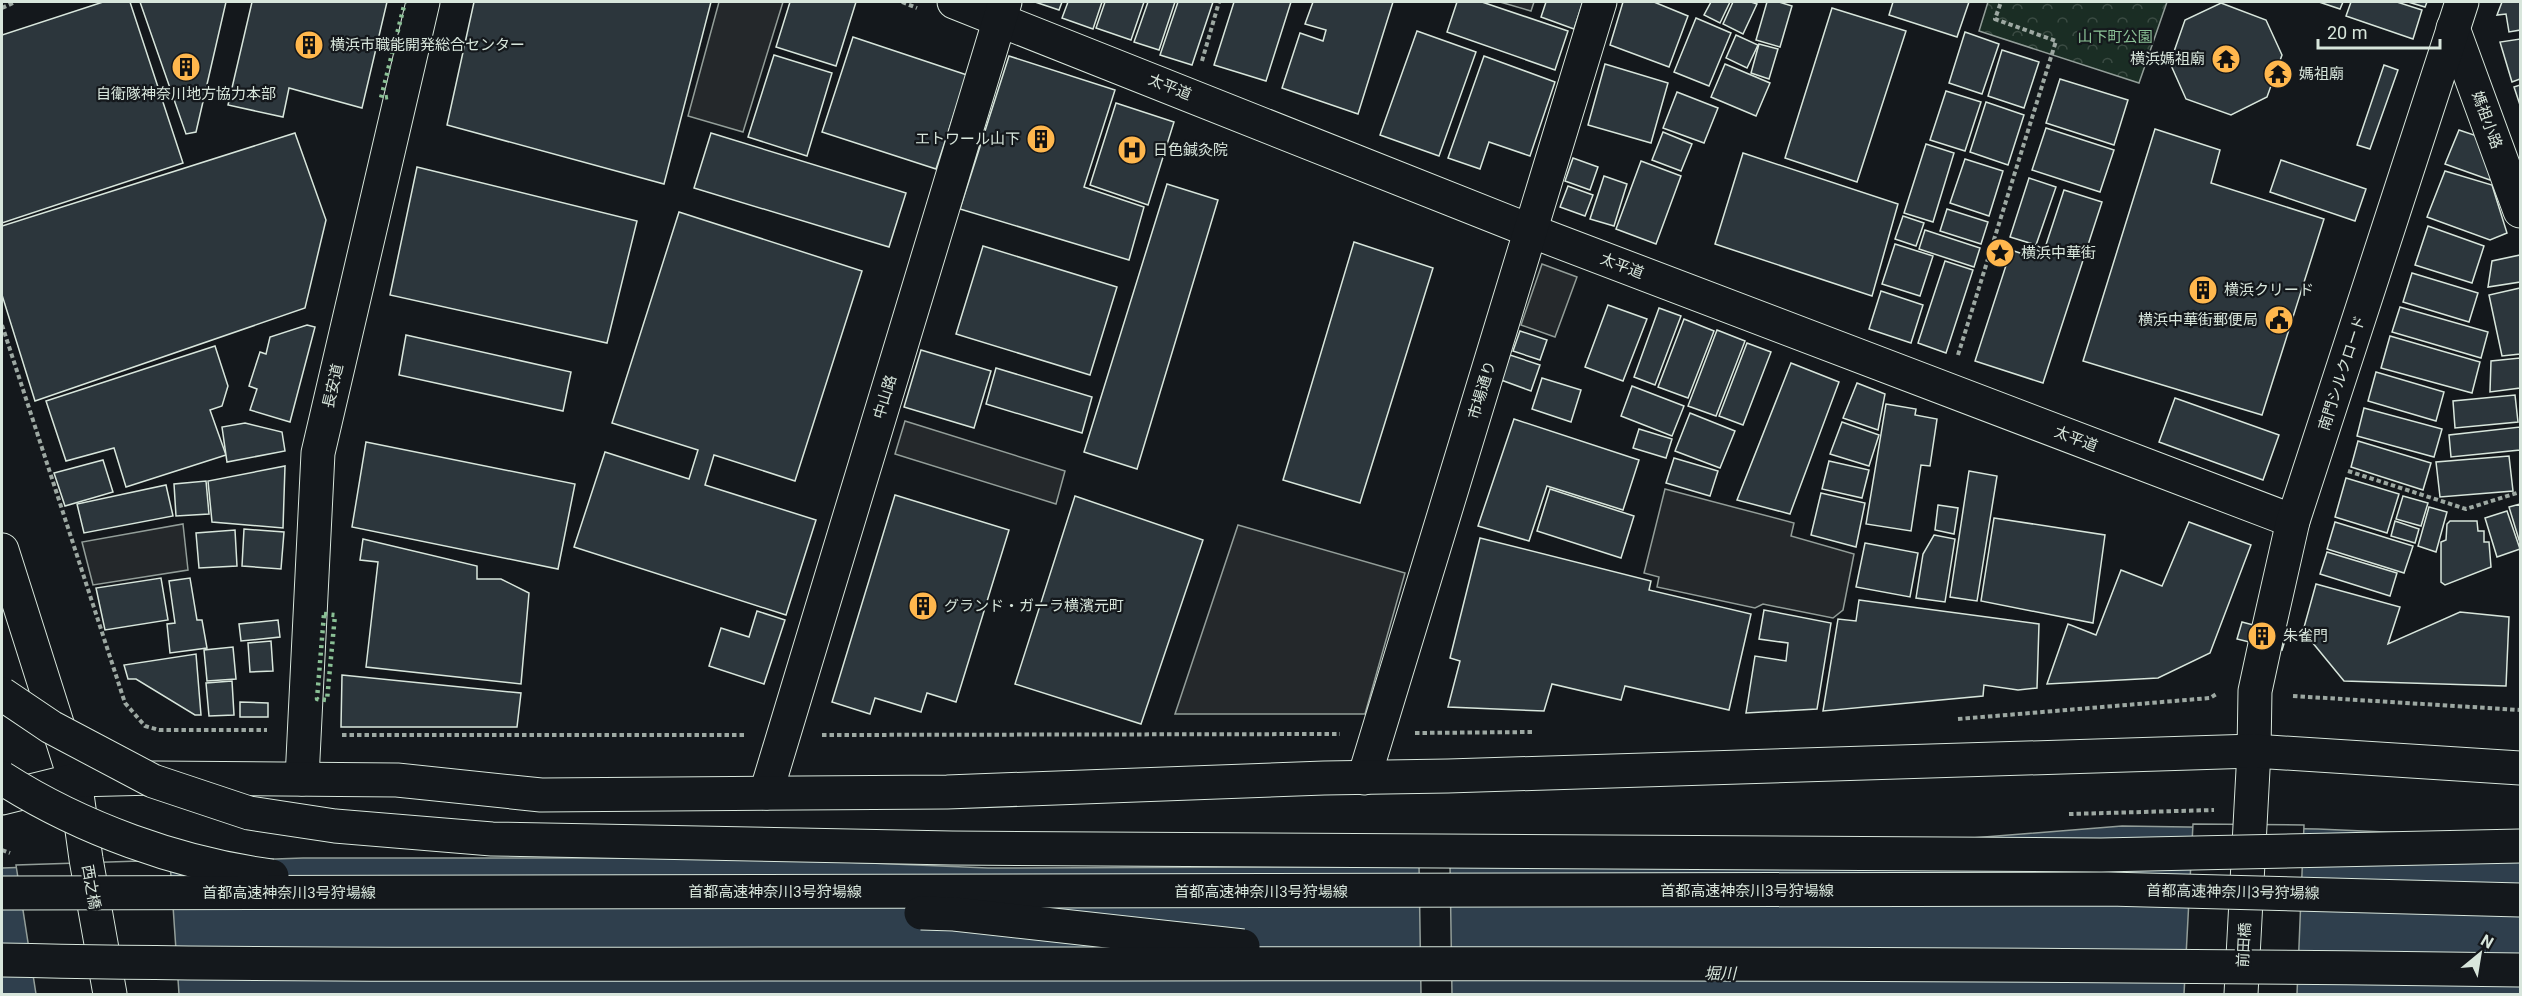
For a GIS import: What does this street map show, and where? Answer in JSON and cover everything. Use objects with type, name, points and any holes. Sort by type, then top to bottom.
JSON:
[{"type":"main road","name":"長安道","points":[[302,779],[318,453],[423,2]]},
{"type":"main road","name":"太平道","points":[[954,2],[1003,10],[1531,231],[2293,521]]},
{"type":"main road","name":"市場通り","points":[[1364,778],[1600,2]]},
{"type":"main road","name":"中山路","points":[[766,793],[1003,10]]},
{"type":"main road","name":"媽祖小路","points":[[2457,15],[2520,211]]},
{"type":"main road","name":"南門シルクロード","points":[[2254,751],[2255,691],[2293,521],[2457,15]]},
{"type":"main road","name":"西之橋","points":[[2,550],[75,780],[86,859],[110,994]]},
{"type":"main road","points":[[2,694],[51,727],[153,781],[249,813],[335,826],[492,839],[952,848],[2101,855],[2520,846]]},
{"type":"main road","points":[[2,797],[75,780],[155,778],[397,780],[541,795],[947,792],[1300,778],[1364,778],[2254,751],[2520,768]]},
{"type":"main road","name":"前田橋","points":[[2241,994],[2254,751]]},
{"type":"main road","points":[[2,778],[27,794],[87,822],[187,860]]},
{"type":"main road","points":[[2,797],[21,809],[93,840],[145,853],[235,871],[480,906],[954,914],[1406,964]]},
{"type":"main road","name":"首都高速神奈川3号狩場線","points":[[2,893],[2108,889],[2520,900]]},
{"type":"main road","points":[[2,960],[158,963],[2107,964],[2520,970]]},
{"type":"path","points":[[2,8],[15,2]]},
{"type":"path","points":[[1202,64],[1219,2]]},
{"type":"path","points":[[1947,390],[2056,41],[1995,19],[2001,2]]},
{"type":"path","points":[[2,325],[125,703],[145,726],[159,730],[278,730]]},
{"type":"path","points":[[2313,460],[2466,508],[2520,492]]},
{"type":"path","points":[[1949,720],[2210,698],[2222,690]]},
{"type":"path","points":[[2289,695],[2520,710]]},
{"type":"path","points":[[1415,733],[1545,732]]},
{"type":"path","points":[[337,735],[1347,734]]},
{"type":"green space","name":"山下町公園","points":[[1988,2],[2167,2],[2139,83],[1979,31]]},
{"type":"shaded area","points":[[719,2],[783,2],[743,132],[688,116]]},
{"type":"shaded area","points":[[1500,2],[1534,2],[1531,11]]},
{"type":"shaded area","points":[[1542,264],[1577,277],[1555,337],[1521,325]]},
{"type":"shaded area","points":[[905,421],[1065,471],[1056,504],[895,454]]},
{"type":"shaded area","points":[[1665,489],[1794,523],[1791,536],[1854,554],[1843,610],[1833,618],[1763,604],[1755,608],[1657,587],[1659,577],[1644,573]]},
{"type":"shaded area","points":[[183,524],[188,570],[93,585],[82,542]]},
{"type":"shaded area","points":[[1238,525],[1405,573],[1365,714],[1175,714]]},
{"type":"water","name":"堀川","points":[[2122,826],[2318,829],[2520,838],[2520,994],[2,994],[2,868],[303,858],[751,858],[988,868],[1623,866]]},
{"type":"pier","points":[[2193,824],[2304,825],[2297,994],[2184,994]]},
{"type":"pier","points":[[170,862],[179,994],[36,994],[16,865]]},
{"type":"pier","points":[[1419,864],[1450,864],[1452,994],[1421,994]]},
{"type":"building","points":[[103,2],[130,2],[183,163],[2,223],[2,35]]},
{"type":"building","name":"自衛隊神奈川地方協力本部","points":[[140,2],[226,2],[196,132],[186,134]]},
{"type":"building","name":"横浜市職能開発総合センター","points":[[252,2],[387,2],[362,108],[289,88],[283,117],[228,105]]},
{"type":"building","points":[[474,2],[711,2],[664,184],[447,125]]},
{"type":"building","points":[[790,2],[856,2],[836,66],[776,47]]},
{"type":"building","points":[[1035,2],[1062,2],[1059,10]]},
{"type":"building","points":[[1068,2],[1102,2],[1093,29],[1062,18]]},
{"type":"building","points":[[1105,2],[1144,2],[1131,40],[1096,28]]},
{"type":"building","points":[[1148,2],[1175,2],[1159,50],[1134,42]]},
{"type":"building","points":[[1178,2],[1213,2],[1192,65],[1160,55]]},
{"type":"building","points":[[1234,2],[1291,2],[1266,81],[1214,65]]},
{"type":"building","points":[[1313,2],[1393,2],[1358,114],[1282,88],[1300,33],[1323,41],[1326,30],[1305,24]]},
{"type":"building","points":[[1457,2],[1482,2],[1568,31],[1555,70],[1447,32]]},
{"type":"building","points":[[1546,2],[1583,2],[1574,29],[1541,17]]},
{"type":"building","points":[[1623,2],[1654,2],[1688,16],[1669,67],[1610,45]]},
{"type":"building","points":[[1711,2],[1730,2],[1720,23],[1704,15]]},
{"type":"building","points":[[1733,2],[1757,4],[1743,34],[1723,24]]},
{"type":"building","points":[[1767,2],[1779,2],[1792,6],[1780,47],[1756,40]]},
{"type":"building","points":[[1893,2],[1969,2],[1957,37],[1889,15]]},
{"type":"building","points":[[2319,2],[2343,2],[2340,9]]},
{"type":"building","points":[[2351,2],[2397,2],[2422,10],[2413,39],[2346,16]]},
{"type":"building","points":[[2408,2],[2427,2],[2425,7]]},
{"type":"building","points":[[2502,2],[2520,2],[2520,30],[2509,32],[2506,14],[2497,15]]},
{"type":"building","name":"横浜媽祖廟","points":[[2221,3],[2266,20],[2282,55],[2267,97],[2231,115],[2186,99],[2170,63],[2185,20]]},
{"type":"building","points":[[1832,8],[1906,31],[1857,182],[1785,158]]},
{"type":"building","points":[[1696,18],[1731,33],[1709,86],[1674,72]]},
{"type":"building","points":[[1417,31],[1476,52],[1439,156],[1380,135]]},
{"type":"building","points":[[1965,32],[1999,44],[1982,94],[1949,83]]},
{"type":"building","points":[[1736,35],[1758,45],[1747,68],[1726,58]]},
{"type":"building","points":[[853,37],[967,75],[936,169],[822,132]]},
{"type":"building","points":[[2520,39],[2520,79],[2512,82],[2500,42]]},
{"type":"building","points":[[1759,44],[1778,49],[1769,79],[1751,73]]},
{"type":"building","points":[[2002,50],[2039,62],[2024,108],[1988,96]]},
{"type":"building","points":[[774,55],[832,73],[807,156],[748,137]]},
{"type":"building","name":"エトワール山下","points":[[1009,56],[1115,90],[1084,187],[1144,207],[1129,260],[960,209]]},
{"type":"building","points":[[1484,56],[1555,82],[1530,156],[1489,142],[1480,169],[1448,158]]},
{"type":"building","points":[[1605,64],[1668,83],[1651,143],[1588,125]]},
{"type":"building","points":[[1725,64],[1770,83],[1756,116],[1711,97]]},
{"type":"building","points":[[2384,65],[2398,70],[2370,149],[2357,145]]},
{"type":"building","points":[[2060,79],[2128,100],[2114,145],[2046,123]]},
{"type":"building","points":[[2520,85],[2520,105],[2514,87]]},
{"type":"building","points":[[1946,91],[1981,102],[1965,151],[1930,140]]},
{"type":"building","points":[[1677,92],[1718,108],[1704,143],[1663,128]]},
{"type":"building","points":[[1986,102],[2024,115],[2008,165],[1970,152]]},
{"type":"building","points":[[1116,103],[1174,122],[1148,205],[1090,185]]},
{"type":"building","points":[[2046,128],[2114,150],[2100,192],[2032,170]]},
{"type":"building","name":"横浜クリード","points":[[2155,129],[2220,150],[2211,183],[2324,219],[2262,415],[2083,361]]},
{"type":"building","points":[[2459,130],[2477,136],[2492,174],[2490,180],[2445,164]]},
{"type":"building","points":[[1663,132],[1692,144],[1681,171],[1652,160]]},
{"type":"building","points":[[295,133],[326,220],[305,308],[35,401],[2,295],[2,226]]},
{"type":"building","points":[[711,133],[906,193],[889,247],[694,188]]},
{"type":"building","points":[[1926,144],[1954,153],[1933,222],[1904,213]]},
{"type":"building","points":[[1743,153],[1898,204],[1872,296],[1715,244]]},
{"type":"building","points":[[1573,158],[1598,167],[1590,190],[1565,181]]},
{"type":"building","points":[[1965,159],[2003,171],[1989,216],[1950,203]]},
{"type":"building","points":[[2281,160],[2366,189],[2355,221],[2270,192]]},
{"type":"building","points":[[1641,161],[1681,176],[1656,244],[1616,229]]},
{"type":"building","points":[[417,167],[637,221],[607,343],[390,295]]},
{"type":"building","points":[[2445,171],[2492,185],[2507,233],[2490,240],[2427,217]]},
{"type":"building","points":[[1604,176],[1627,184],[1614,226],[1590,219]]},
{"type":"building","points":[[2029,178],[2056,187],[2036,245],[2010,237]]},
{"type":"building","points":[[1167,184],[1218,200],[1137,469],[1084,452]]},
{"type":"building","points":[[1568,186],[1593,195],[1585,216],[1560,207]]},
{"type":"building","points":[[2064,190],[2102,202],[2043,383],[1975,361],[2011,250],[2041,260]]},
{"type":"building","points":[[1947,209],[1988,222],[1981,244],[1940,231]]},
{"type":"building","points":[[679,212],[862,271],[795,481],[714,455],[705,485],[816,520],[786,615],[574,547],[605,452],[689,479],[698,450],[612,423]]},
{"type":"building","points":[[1903,216],[1924,223],[1916,246],[1895,239]]},
{"type":"building","points":[[2428,226],[2484,246],[2472,283],[2415,265]]},
{"type":"building","points":[[1925,230],[1980,248],[1974,267],[1919,249]]},
{"type":"building","points":[[1354,242],[1433,268],[1360,503],[1283,480]]},
{"type":"building","points":[[1895,244],[1933,256],[1920,296],[1882,284]]},
{"type":"building","points":[[983,246],[1117,287],[1090,375],[956,334]]},
{"type":"building","points":[[2520,255],[2520,282],[2488,287],[2492,261]]},
{"type":"building","points":[[1945,261],[1973,270],[1946,353],[1918,343]]},
{"type":"building","points":[[2412,273],[2478,293],[2469,322],[2403,302]]},
{"type":"building","points":[[2520,288],[2520,354],[2502,356],[2489,295]]},
{"type":"building","points":[[1881,291],[1923,305],[1911,343],[1869,329]]},
{"type":"building","points":[[1608,305],[1647,319],[1623,381],[1585,367]]},
{"type":"building","points":[[2400,307],[2488,332],[2481,358],[2392,332]]},
{"type":"building","points":[[1659,308],[1681,316],[1655,385],[1634,377]]},
{"type":"building","points":[[1684,319],[1714,331],[1688,398],[1658,387]]},
{"type":"building","points":[[307,325],[315,327],[290,422],[250,410],[257,389],[249,386],[260,352],[266,354],[270,337]]},
{"type":"building","points":[[1717,330],[1745,341],[1716,416],[1688,406]]},
{"type":"building","points":[[1520,331],[1547,340],[1540,360],[1513,351]]},
{"type":"building","points":[[406,335],[571,372],[563,411],[399,375]]},
{"type":"building","points":[[2390,336],[2480,362],[2472,393],[2381,368]]},
{"type":"building","points":[[1747,343],[1771,352],[1743,425],[1719,416]]},
{"type":"building","points":[[215,346],[228,386],[222,406],[210,410],[226,455],[126,487],[114,448],[66,461],[46,401]]},
{"type":"building","points":[[921,350],[991,371],[974,428],[904,407]]},
{"type":"building","points":[[1510,355],[1540,365],[1531,391],[1501,380]]},
{"type":"building","points":[[2520,358],[2520,388],[2490,392],[2491,361]]},
{"type":"building","points":[[1791,363],[1839,382],[1790,514],[1737,500]]},
{"type":"building","points":[[996,368],[1092,397],[1082,433],[986,404]]},
{"type":"building","points":[[2376,372],[2444,392],[2436,421],[2368,401]]},
{"type":"building","points":[[1542,378],[1581,390],[1571,422],[1532,409]]},
{"type":"building","points":[[1857,383],[1885,394],[1878,430],[1843,418]]},
{"type":"building","points":[[1632,386],[1684,406],[1672,436],[1621,416]]},
{"type":"building","points":[[2515,395],[2518,422],[2455,428],[2453,401]]},
{"type":"building","points":[[2175,398],[2279,435],[2263,480],[2159,442]]},
{"type":"building","points":[[1886,404],[1916,409],[1915,415],[1937,419],[1930,466],[1921,465],[1911,531],[1866,524]]},
{"type":"building","points":[[2364,408],[2442,429],[2434,457],[2357,436]]},
{"type":"building","points":[[1690,413],[1735,431],[1720,468],[1675,451]]},
{"type":"building","points":[[1514,419],[1639,460],[1623,510],[1547,486],[1529,541],[1478,526]]},
{"type":"building","points":[[1842,422],[1879,435],[1869,466],[1830,454]]},
{"type":"building","points":[[245,423],[282,432],[285,451],[227,462],[222,427]]},
{"type":"building","points":[[2520,427],[2520,450],[2451,457],[2449,435]]},
{"type":"building","points":[[1639,429],[1672,439],[1666,458],[1633,448]]},
{"type":"building","points":[[2358,441],[2431,463],[2423,490],[2351,467]]},
{"type":"building","points":[[366,442],[575,484],[558,569],[352,527]]},
{"type":"building","points":[[2509,456],[2513,491],[2440,497],[2436,462]]},
{"type":"building","points":[[1674,458],[1718,471],[1710,496],[1666,483]]},
{"type":"building","points":[[103,460],[113,492],[65,506],[54,473]]},
{"type":"building","points":[[1829,461],[1869,470],[1862,498],[1822,489]]},
{"type":"building","points":[[285,466],[283,528],[212,522],[208,481]]},
{"type":"building","points":[[1969,471],[1997,476],[1977,601],[1950,597]]},
{"type":"building","points":[[2346,478],[2399,494],[2387,533],[2335,517]]},
{"type":"building","points":[[206,481],[209,514],[176,516],[174,484]]},
{"type":"building","points":[[166,485],[173,516],[84,533],[77,504]]},
{"type":"building","points":[[1550,489],[1634,516],[1621,558],[1537,531]]},
{"type":"building","points":[[1821,493],[1865,503],[1856,547],[1811,535]]},
{"type":"building","name":"グランド・ガーラ横濱元町","points":[[895,495],[1009,530],[956,702],[927,693],[921,712],[875,698],[870,714],[832,702]]},
{"type":"building","points":[[1075,496],[1203,540],[1141,724],[1015,684]]},
{"type":"building","points":[[2403,496],[2428,503],[2421,526],[2396,519]]},
{"type":"building","points":[[2520,504],[2520,543],[2509,507]]},
{"type":"building","points":[[1938,505],[1958,508],[1954,534],[1935,530]]},
{"type":"building","points":[[2429,507],[2447,512],[2436,552],[2418,546]]},
{"type":"building","points":[[2507,511],[2520,549],[2497,557],[2485,518]]},
{"type":"building","points":[[1994,518],[2105,535],[2093,623],[1981,601]]},
{"type":"building","points":[[2395,521],[2419,529],[2415,543],[2391,536]]},
{"type":"building","points":[[2450,521],[2477,521],[2478,531],[2484,531],[2484,542],[2489,542],[2491,567],[2445,585],[2441,582],[2441,542],[2446,540],[2447,524]]},
{"type":"building","points":[[2189,522],[2251,545],[2210,653],[2158,678],[2047,684],[2068,624],[2096,635],[2121,570],[2162,586]]},
{"type":"building","points":[[2335,522],[2413,546],[2404,573],[2327,549]]},
{"type":"building","points":[[244,529],[284,532],[281,569],[242,566]]},
{"type":"building","points":[[235,530],[237,566],[199,568],[196,533]]},
{"type":"building","points":[[1934,535],[1955,539],[1945,602],[1916,598],[1923,554]]},
{"type":"building","points":[[1480,538],[1651,581],[1649,590],[1751,614],[1729,710],[1625,686],[1621,700],[1552,684],[1544,711],[1448,707],[1460,661],[1450,658]]},
{"type":"building","points":[[363,539],[477,566],[477,579],[501,579],[529,593],[521,684],[366,667],[378,562],[360,560]]},
{"type":"building","points":[[1865,543],[1918,553],[1910,597],[1856,587]]},
{"type":"building","points":[[2327,552],[2397,573],[2390,596],[2320,574]]},
{"type":"building","points":[[161,578],[168,620],[105,630],[96,588]]},
{"type":"building","points":[[190,578],[197,620],[202,620],[207,648],[170,653],[167,624],[175,623],[169,581]]},
{"type":"building","points":[[2316,584],[2400,607],[2388,644],[2460,612],[2509,617],[2506,686],[2344,681],[2303,631]]},
{"type":"building","points":[[1859,600],[2039,624],[2037,688],[2018,690],[1984,685],[1983,696],[1823,711],[1838,619],[1856,621]]},
{"type":"building","points":[[1764,610],[1831,623],[1817,709],[1746,713],[1755,656],[1786,661],[1788,643],[1759,639]]},
{"type":"building","points":[[757,611],[785,620],[764,684],[709,666],[721,628],[749,637]]},
{"type":"building","points":[[278,620],[280,637],[241,641],[239,624]]},
{"type":"building","name":"朱雀門","points":[[2242,622],[2287,634],[2282,650],[2237,639]]},
{"type":"building","points":[[271,641],[273,671],[250,672],[248,643]]},
{"type":"building","points":[[233,647],[236,679],[207,681],[204,650]]},
{"type":"building","points":[[196,654],[201,715],[195,715],[136,679],[128,679],[124,665]]},
{"type":"building","points":[[342,675],[521,693],[517,727],[341,727]]},
{"type":"building","points":[[232,681],[234,715],[209,716],[206,683]]},
{"type":"building","points":[[240,702],[268,703],[268,717],[240,717]]},
{"type":"hedge","points":[[388,97],[381,98],[405,2]]},
{"type":"hedge","points":[[324,614],[335,615],[327,700],[317,699],[324,614]]},
{"type":"place","name":"横浜市職能開発総合センター","points":[[309,45]]},
{"type":"place","name":"横浜媽祖廟","points":[[2226,59]]},
{"type":"place","name":"自衛隊神奈川地方協力本部","points":[[186,67]]},
{"type":"place","name":"媽祖廟","points":[[2278,74]]},
{"type":"place","name":"エトワール山下","points":[[1041,139]]},
{"type":"place","name":"日色鍼灸院","points":[[1132,150]]},
{"type":"place","name":"横浜中華街","points":[[2000,253]]},
{"type":"place","name":"横浜クリード","points":[[2203,290]]},
{"type":"place","name":"横浜中華街郵便局","points":[[2279,320]]},
{"type":"place","name":"グランド・ガーラ横濱元町","points":[[923,606]]},
{"type":"place","name":"朱雀門","points":[[2262,636]]}]
